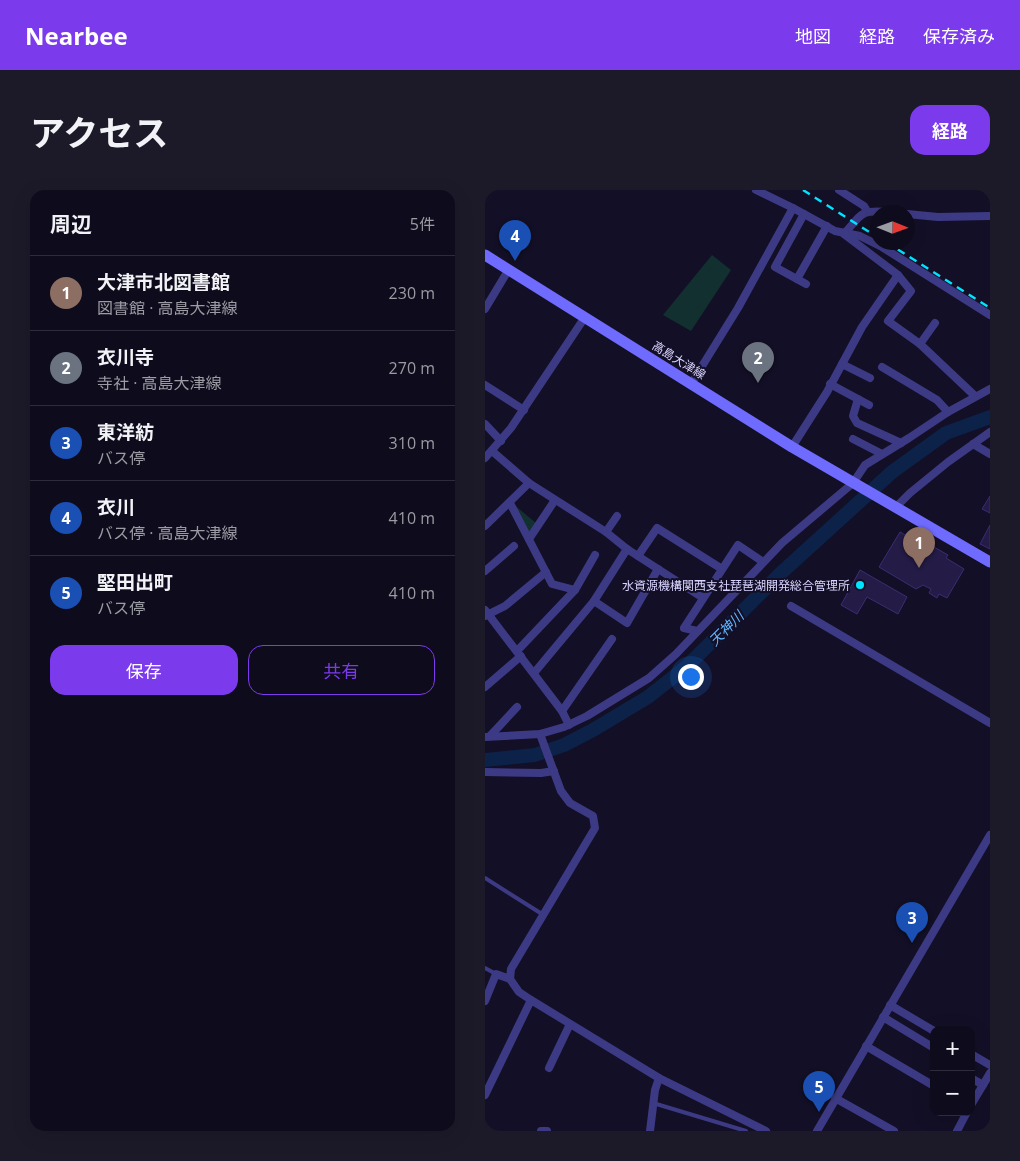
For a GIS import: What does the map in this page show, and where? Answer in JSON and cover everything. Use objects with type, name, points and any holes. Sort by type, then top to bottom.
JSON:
[{"type":"main road","name":"高島大津線","points":[[485,255],[792,448],[856,485]]},
{"type":"main road","points":[[856,485],[990,562]]},
{"type":"street","points":[[756,190],[844,234],[898,275],[911,291],[888,321],[920,344],[975,396]]},
{"type":"street","points":[[839,190],[864,206],[867,211]]},
{"type":"street","points":[[691,384],[738,308],[793,208]]},
{"type":"street","points":[[844,234],[863,213],[870,211]]},
{"type":"street","points":[[805,214],[775,267],[806,284]]},
{"type":"street","points":[[915,215],[938,217],[990,216]]},
{"type":"street","points":[[797,279],[827,226]]},
{"type":"street","points":[[844,234],[861,236],[882,247],[990,315]]},
{"type":"street","points":[[485,309],[509,269]]},
{"type":"street","points":[[792,448],[862,327],[898,275]]},
{"type":"street","points":[[485,458],[501,441],[524,410],[585,317]]},
{"type":"street","points":[[920,344],[935,323]]},
{"type":"street","points":[[842,364],[870,378]]},
{"type":"street","points":[[882,367],[937,400],[948,412]]},
{"type":"street","points":[[830,384],[869,405]]},
{"type":"street","points":[[485,385],[524,410]]},
{"type":"street","points":[[488,737],[541,736],[587,716],[649,678],[676,654],[782,544],[856,485],[865,465],[948,412],[990,389]]},
{"type":"street","points":[[858,399],[853,416],[857,423],[901,443]]},
{"type":"street","points":[[485,424],[501,441]]},
{"type":"street","points":[[893,505],[990,432]]},
{"type":"street","points":[[853,439],[882,454]]},
{"type":"street","points":[[973,444],[990,454]]},
{"type":"street","points":[[492,451],[529,483],[606,532],[627,549],[703,598]]},
{"type":"street","points":[[485,526],[529,483]]},
{"type":"street","points":[[529,539],[555,500]]},
{"type":"street","points":[[510,503],[552,584],[575,590]]},
{"type":"street","points":[[606,532],[617,516]]},
{"type":"street","points":[[638,556],[657,528],[722,569]]},
{"type":"street","points":[[697,631],[684,628],[738,545],[763,562]]},
{"type":"street","points":[[485,571],[514,546]]},
{"type":"street","points":[[533,672],[594,601],[627,549]]},
{"type":"street","points":[[485,687],[519,654],[575,590],[595,555]]},
{"type":"street","points":[[594,601],[627,623],[658,569]]},
{"type":"street","points":[[546,572],[505,606],[486,613],[562,711],[569,725]]},
{"type":"street","points":[[791,606],[990,723]]},
{"type":"street","points":[[562,711],[612,639]]},
{"type":"street","points":[[488,737],[517,707]]},
{"type":"street","points":[[510,979],[511,969],[595,828],[593,816],[565,798],[541,736]]},
{"type":"street","points":[[485,772],[541,773],[553,768]]},
{"type":"street","points":[[817,1131],[990,835]]},
{"type":"street","points":[[485,1001],[496,974],[510,979],[519,992],[531,1000],[659,1078],[763,1129]]},
{"type":"street","points":[[485,1095],[531,1000]]},
{"type":"street","points":[[890,1005],[930,1029]]},
{"type":"street","points":[[883,1018],[930,1046]]},
{"type":"street","points":[[549,1068],[571,1024]]},
{"type":"street","points":[[867,1046],[930,1084]]},
{"type":"street","points":[[975,1056],[990,1065]]},
{"type":"street","points":[[975,1098],[990,1073]]},
{"type":"street","points":[[650,1131],[653,1103],[659,1078]]},
{"type":"street","points":[[975,1080],[983,1085]]},
{"type":"street","points":[[835,1098],[894,1131]]},
{"type":"street","points":[[957,1131],[965,1116]]},
{"type":"street","points":[[541,1131],[547,1131]]},
{"type":"lane","points":[[485,878],[543,914]]},
{"type":"lane","points":[[485,968],[496,974]]},
{"type":"lane","points":[[653,1103],[748,1131],[763,1129]]},
{"type":"green space","points":[[712,255],[731,270],[691,331],[663,315]]},
{"type":"green space","points":[[512,503],[536,523],[529,534]]},
{"type":"building","points":[[990,496],[990,513],[982,509]]},
{"type":"building","points":[[990,525],[990,549],[980,544]]},
{"type":"building","points":[[900,532],[925,546],[927,543],[948,555],[946,558],[964,569],[947,598],[939,594],[937,598],[929,593],[931,589],[923,585],[916,589],[879,567]]},
{"type":"building","points":[[860,570],[907,597],[898,614],[867,597],[857,614],[841,605]]},
{"type":"waterway","name":"天神川","points":[[485,760],[535,755],[564,745],[648,697],[686,667],[781,573],[892,472],[946,433],[990,417]]},
{"type":"railway","points":[[803,190],[870,233]]},
{"type":"railway","points":[[899,250],[990,308]]},
{"type":"place","name":"衣川","points":[[515,261]]},
{"type":"place","name":"衣川寺","points":[[758,383]]},
{"type":"place","name":"大津市北図書館","points":[[919,568]]},
{"type":"place","name":"水資源機構関西支社琵琶湖開発総合管理所","points":[[860,585]]},
{"type":"place","name":"東洋紡","points":[[912,943]]},
{"type":"place","name":"堅田出町","points":[[819,1112]]}]
